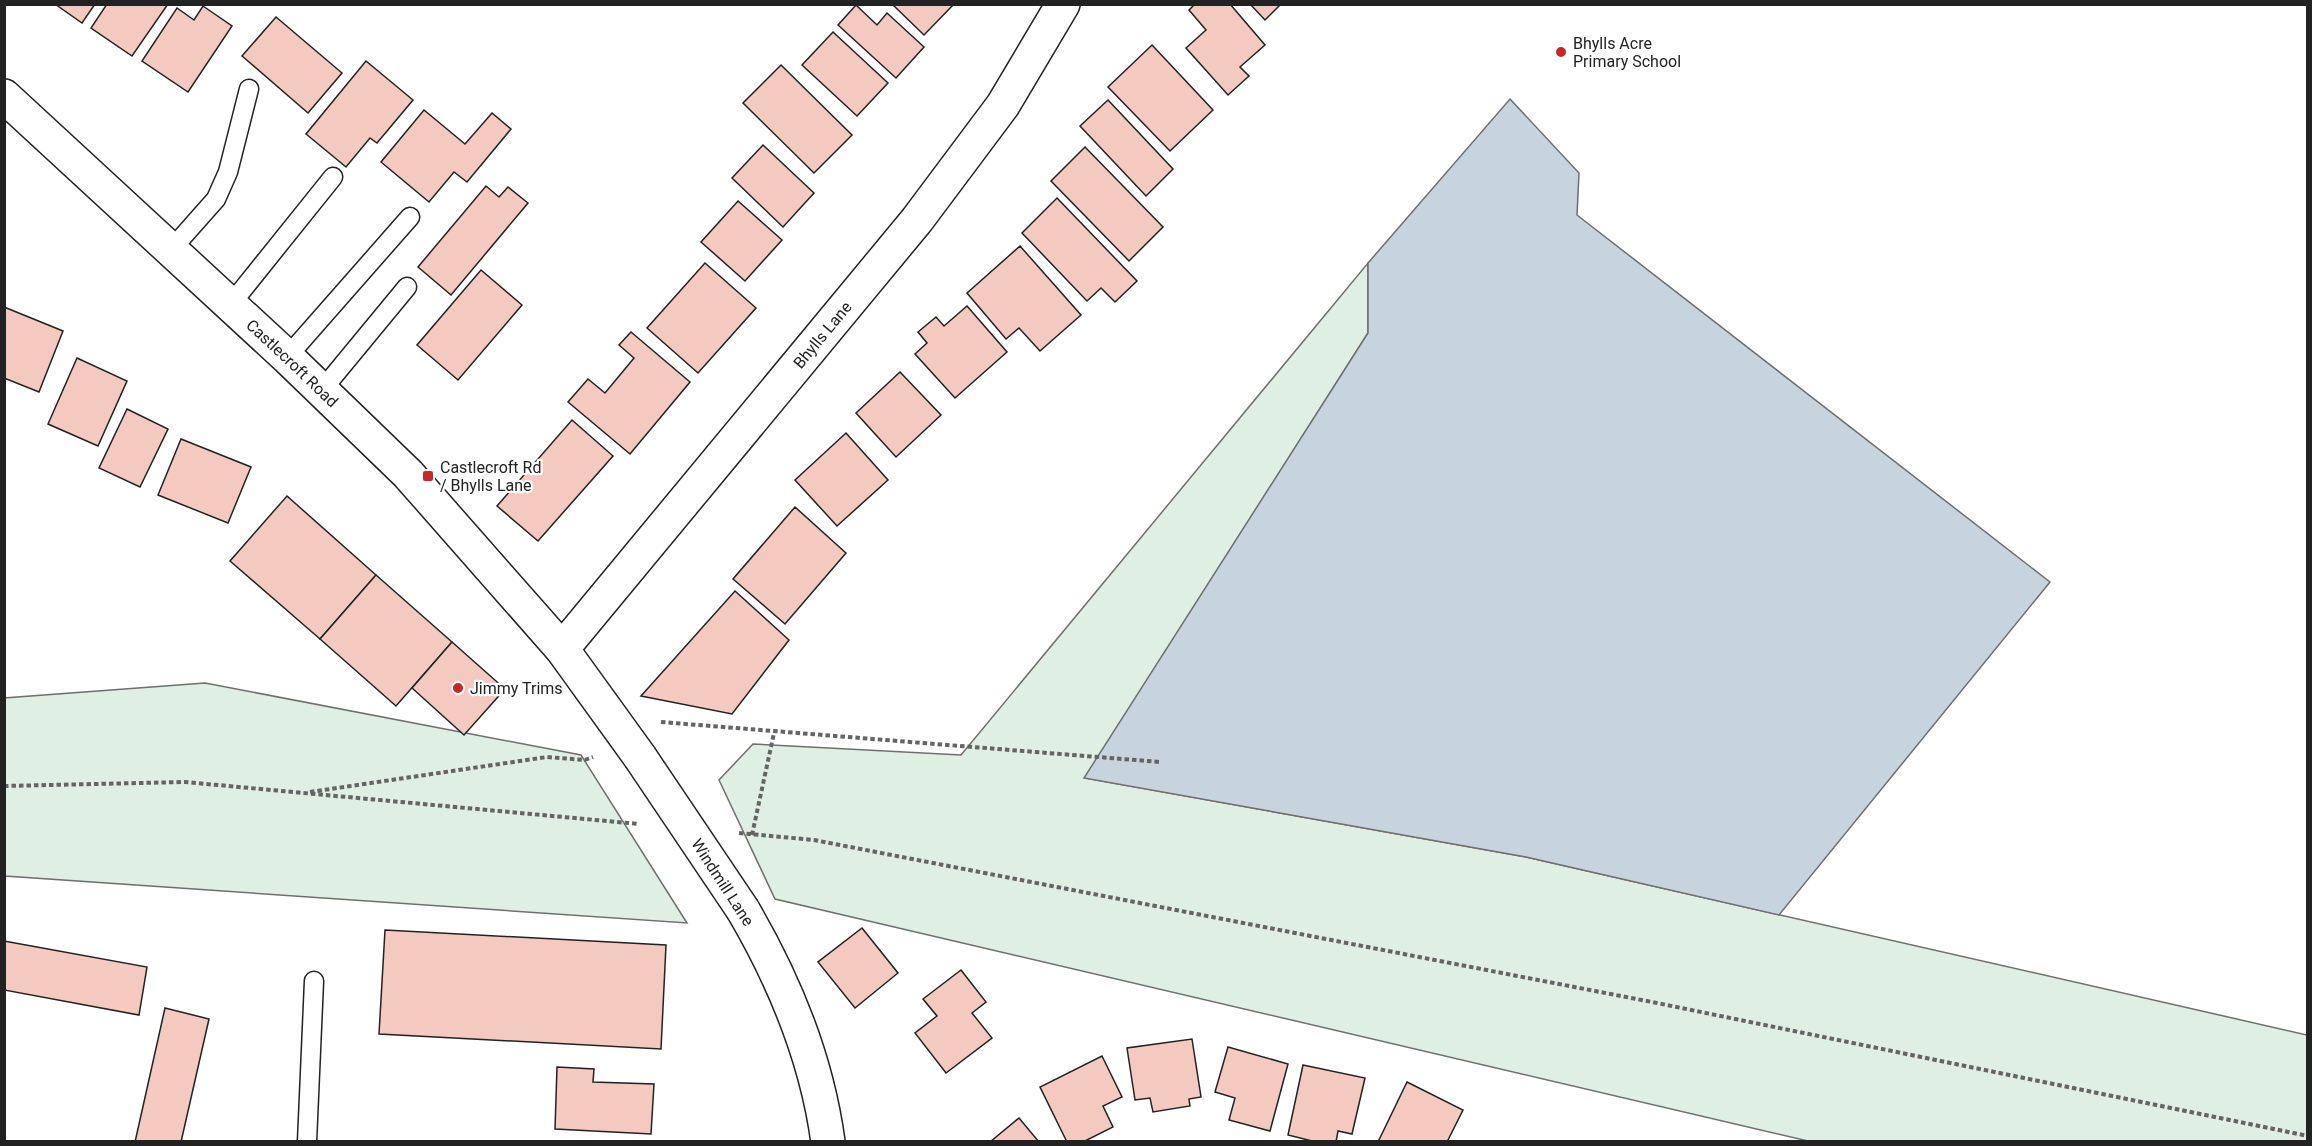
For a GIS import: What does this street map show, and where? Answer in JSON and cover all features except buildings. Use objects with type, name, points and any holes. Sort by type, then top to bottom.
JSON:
[{"type":"street","name":"Bhylls Lane","points":[[562,649],[917,220],[1003,105],[1063,4]]},
{"type":"street","name":"Castlecroft Road","points":[[4,96],[170,251],[231,304],[408,474],[562,649]]},
{"type":"street","name":"Windmill Lane","points":[[562,649],[613,717],[743,910],[789,1000],[811,1069],[828,1142]]},
{"type":"lane","points":[[170,251],[216,199],[228,172],[249,89]]},
{"type":"lane","points":[[231,304],[333,177]]},
{"type":"lane","points":[[287,357],[410,216]]},
{"type":"lane","points":[[322,390],[407,287]]},
{"type":"lane","points":[[307,1142],[314,981]]},
{"type":"path","points":[[613,717],[774,733],[1160,762]]},
{"type":"path","points":[[753,835],[774,733]]},
{"type":"path","points":[[303,793],[547,757]]},
{"type":"path","points":[[4,786],[185,782],[646,825]]},
{"type":"path","points":[[729,832],[813,840],[1640,1000],[2307,1136]]},
{"type":"green space","points":[[1368,263],[1368,333],[1085,778],[1526,857],[2307,1035],[2307,1141],[1808,1141],[775,899],[719,780],[753,744],[961,755]]},
{"type":"green space","points":[[205,683],[581,755],[687,923],[5,876],[4,698]]},
{"type":"shaded area","points":[[1510,99],[1579,173],[1577,215],[2050,582],[1779,915],[1526,857],[1084,778],[1368,333],[1368,263]]},
{"type":"place","name":"Bhylls Acre Primary School","points":[[1561,52]]},
{"type":"place","name":"Castlecroft Rd / Bhylls Lane","points":[[428,476]]},
{"type":"place","name":"Jimmy Trims","points":[[458,688]]}]
